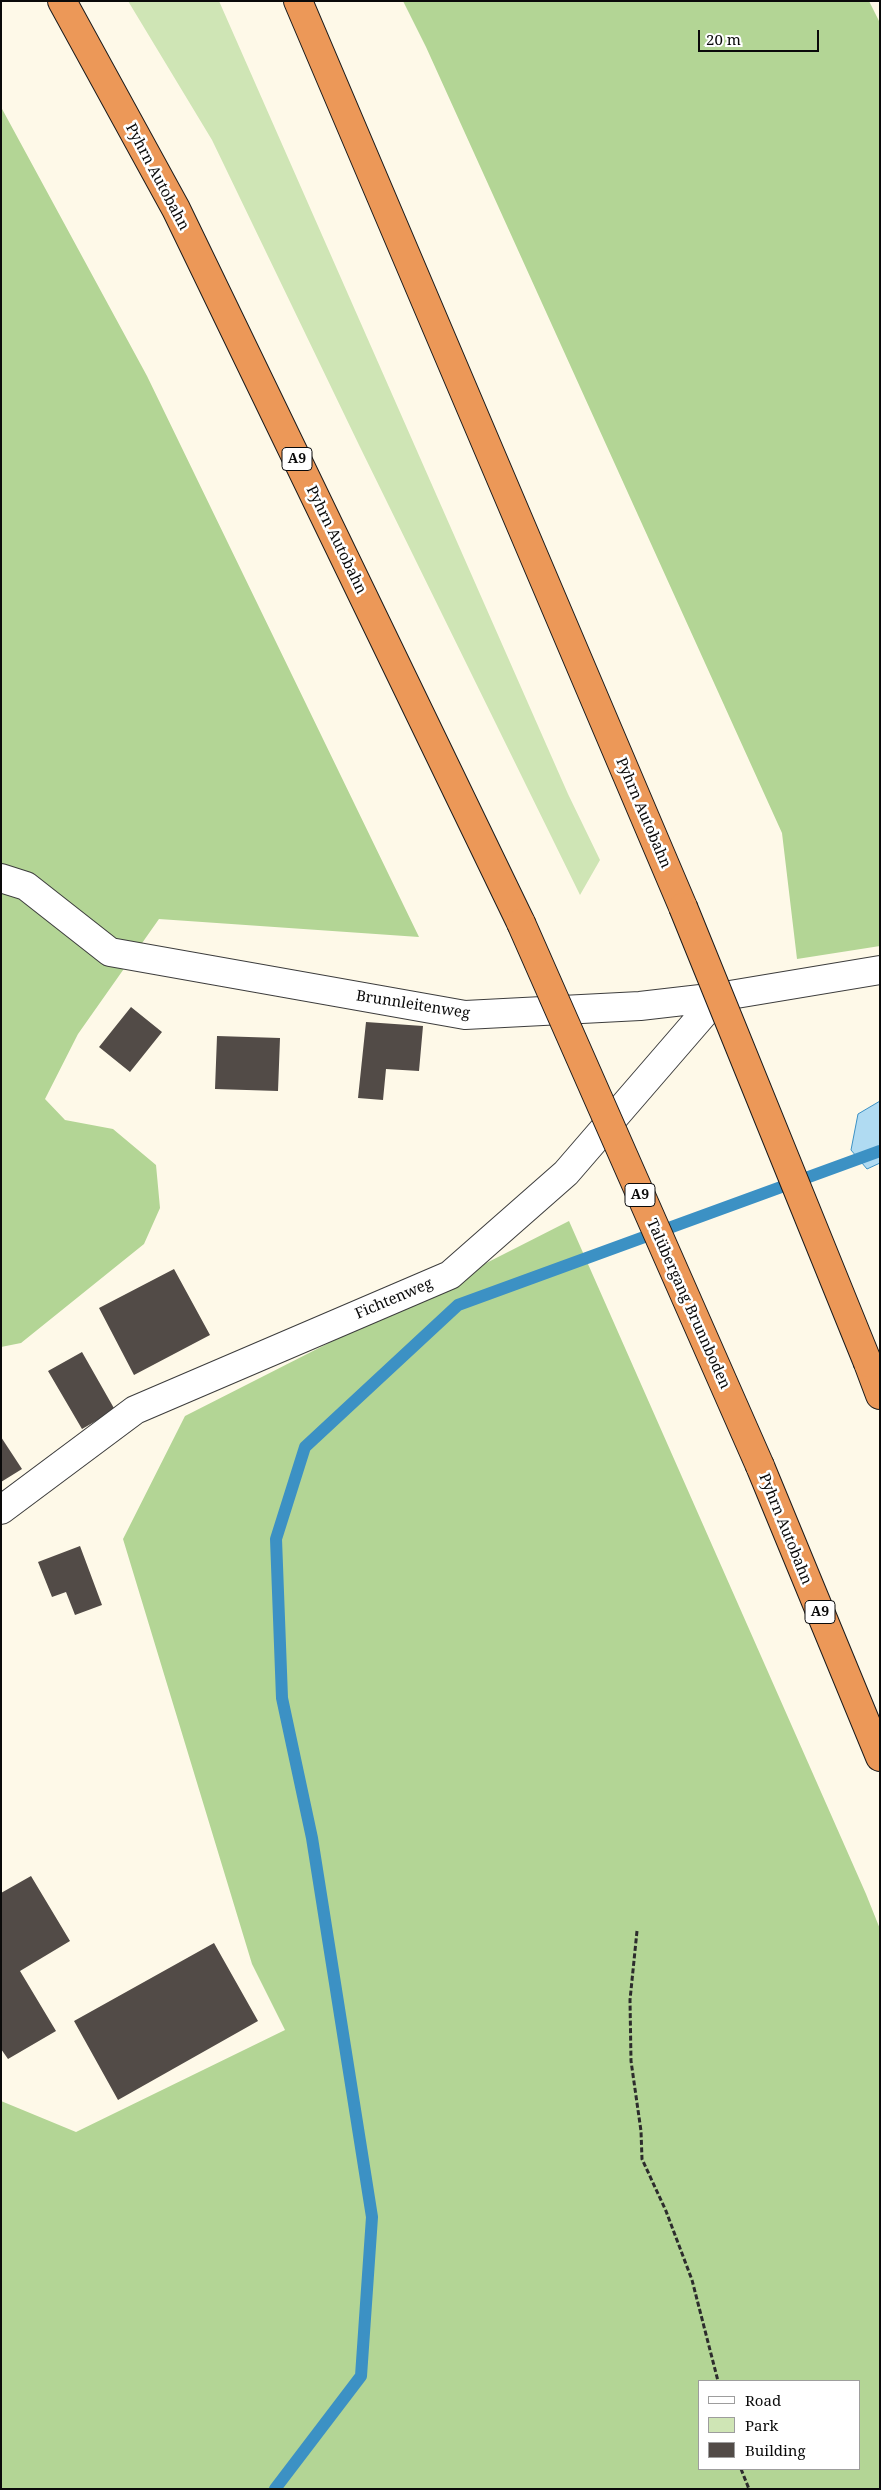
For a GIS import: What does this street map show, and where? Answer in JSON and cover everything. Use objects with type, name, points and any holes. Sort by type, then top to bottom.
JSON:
[{"type":"highway","name":"Pyhrn Autobahn","points":[[62,1],[176,209],[521,923]]},
{"type":"highway","name":"Pyhrn Autobahn","points":[[298,1],[683,907],[880,1395]]},
{"type":"highway","name":"Talübergang Brunnboden","points":[[521,923],[760,1466]]},
{"type":"highway","name":"Pyhrn Autobahn","points":[[760,1466],[880,1757]]},
{"type":"street","name":"Brunnleitenweg","points":[[1,878],[26,886],[110,952],[465,1015],[640,1006],[718,996],[880,970]]},
{"type":"street","name":"Fichtenweg","points":[[1,1510],[135,1410],[450,1275],[566,1173],[718,996]]},
{"type":"path","points":[[637,1930],[630,2000],[630,2035],[631,2061],[641,2131],[642,2159],[666,2211],[692,2280],[718,2380]]},
{"type":"path","points":[[740,2470],[749,2489]]},
{"type":"green space","points":[[128,1],[219,1],[568,794],[600,860],[580,895],[212,140]]},
{"type":"green space","points":[[403,1],[869,1],[880,23],[880,946],[797,959],[782,833],[426,47]]},
{"type":"green space","points":[[1,107],[147,376],[419,937],[159,919],[78,1034],[45,1099],[65,1120],[113,1129],[156,1165],[160,1208],[144,1244],[21,1343],[1,1347]]},
{"type":"green space","points":[[569,1221],[880,1929],[880,2489],[1,2489],[1,2101],[76,2132],[285,2030],[252,1964],[123,1539],[185,1416]]},
{"type":"water","points":[[880,1101],[880,1163],[867,1169],[851,1150],[858,1114]]},
{"type":"building","points":[[131,1007],[162,1032],[130,1072],[99,1047]]},
{"type":"building","points":[[366,1022],[423,1026],[419,1071],[386,1069],[383,1100],[358,1098]]},
{"type":"building","points":[[217,1036],[280,1038],[278,1091],[215,1089]]},
{"type":"building","points":[[174,1269],[210,1335],[134,1375],[99,1308]]},
{"type":"building","points":[[82,1352],[115,1410],[82,1429],[48,1371]]},
{"type":"building","points":[[1,1437],[22,1469],[1,1482]]},
{"type":"building","points":[[80,1546],[102,1605],[75,1615],[66,1592],[52,1597],[38,1562]]},
{"type":"building","points":[[31,1876],[70,1941],[20,1971],[56,2031],[8,2059],[1,2049],[1,1893]]},
{"type":"building","points":[[214,1943],[258,2021],[118,2100],[74,2021]]},
{"type":"waterway","points":[[275,2489],[361,2376],[372,2217],[312,1838],[282,1698],[276,1539],[305,1447],[458,1305],[880,1151]]}]
